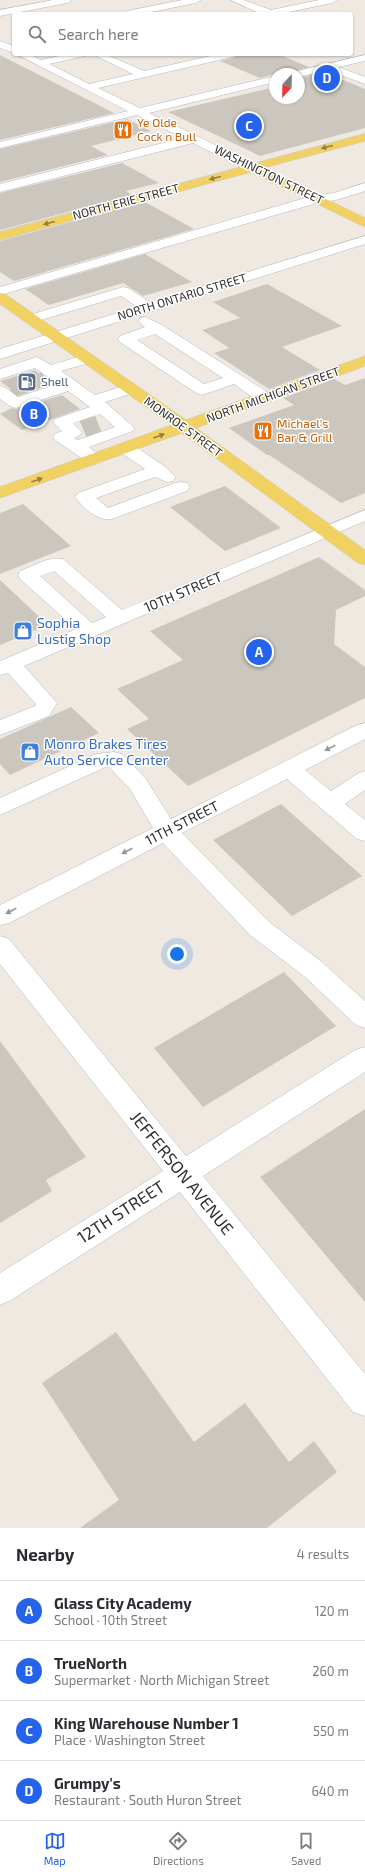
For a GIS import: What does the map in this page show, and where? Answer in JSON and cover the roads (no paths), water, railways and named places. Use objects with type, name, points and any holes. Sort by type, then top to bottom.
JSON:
[{"type":"main road","name":"NORTH ERIE STREET","points":[[0,236],[365,137]]},
{"type":"main road","name":"WASHINGTON STREET","points":[[252,168],[365,223]]},
{"type":"main road","name":"MONROE STREET","points":[[0,297],[185,427],[365,559]]},
{"type":"main road","name":"NORTH MICHIGAN STREET","points":[[0,493],[365,361]]},
{"type":"street","points":[[0,13],[66,0]]},
{"type":"street","points":[[130,12],[124,8],[166,0]]},
{"type":"street","points":[[135,12],[178,1],[196,0]]},
{"type":"street","points":[[236,0],[265,12]]},
{"type":"street","points":[[279,12],[332,0]]},
{"type":"street","points":[[0,4],[15,10]]},
{"type":"street","points":[[27,8],[37,12]]},
{"type":"street","points":[[0,40],[11,37]]},
{"type":"street","points":[[0,44],[12,49]]},
{"type":"street","name":"WASHINGTON STREET","points":[[25,56],[252,168]]},
{"type":"street","points":[[40,63],[72,56]]},
{"type":"street","points":[[102,56],[142,74]]},
{"type":"street","points":[[88,87],[223,56]]},
{"type":"street","points":[[305,72],[365,58]]},
{"type":"street","points":[[100,93],[220,65]]},
{"type":"street","points":[[328,67],[365,81]]},
{"type":"street","points":[[105,73],[119,80]]},
{"type":"street","points":[[239,77],[254,84]]},
{"type":"street","points":[[0,145],[269,80]]},
{"type":"street","points":[[119,102],[136,98]]},
{"type":"street","points":[[0,188],[194,139]]},
{"type":"street","points":[[0,291],[316,199],[336,196],[365,187]]},
{"type":"street","name":"NORTH ONTARIO STREET","points":[[0,354],[365,240]]},
{"type":"street","points":[[84,266],[97,275]]},
{"type":"street","points":[[110,283],[149,308]]},
{"type":"street","points":[[31,318],[123,291]]},
{"type":"street","points":[[132,313],[237,378],[266,398]]},
{"type":"street","points":[[157,328],[125,339],[202,390],[237,378]]},
{"type":"street","points":[[49,373],[88,359]]},
{"type":"street","points":[[0,374],[37,362],[49,373],[70,385],[102,412],[127,428],[78,436]]},
{"type":"street","points":[[4,391],[16,403],[70,385]]},
{"type":"street","points":[[95,459],[78,436],[61,422],[102,412],[130,389]]},
{"type":"street","points":[[126,448],[158,470],[181,487],[106,515],[84,497],[158,470]]},
{"type":"street","name":"10TH STREET","points":[[5,667],[365,515]]},
{"type":"street","points":[[90,631],[27,575],[56,563],[120,619]]},
{"type":"street","points":[[70,614],[100,602]]},
{"type":"street","points":[[0,728],[42,711],[47,703],[5,667]]},
{"type":"street","name":"11TH STREET","points":[[0,916],[290,768],[360,740]]},
{"type":"street","points":[[0,807],[104,759],[114,760],[138,784],[166,831],[259,928],[314,970],[365,1017]]},
{"type":"street","points":[[290,768],[365,833]]},
{"type":"street","points":[[330,803],[365,779]]},
{"type":"street","name":"JEFFERSON AVENUE","points":[[0,946],[365,1400]]},
{"type":"street","name":"12TH STREET","points":[[0,1290],[365,1058]]},
{"type":"tunnel","points":[[22,385],[44,377]]},
{"type":"tunnel","points":[[10,389],[22,385]]},
{"type":"tunnel","points":[[83,429],[98,423]]},
{"type":"place","name":"Grumpy's","points":[[327,78]]},
{"type":"place","name":"King Warehouse Number 1","points":[[249,126]]},
{"type":"place","name":"Ye Olde Cock n Bull","points":[[123,130]]},
{"type":"place","name":"Shell","points":[[27,382]]},
{"type":"place","name":"TrueNorth","points":[[34,414]]},
{"type":"place","name":"Michael's Bar & Grill","points":[[263,431]]},
{"type":"place","name":"Sophia Lustig Shop","points":[[23,631]]},
{"type":"place","name":"Glass City Academy","points":[[259,652]]},
{"type":"place","name":"Monro Brakes Tires Auto Service Center","points":[[30,752]]}]
